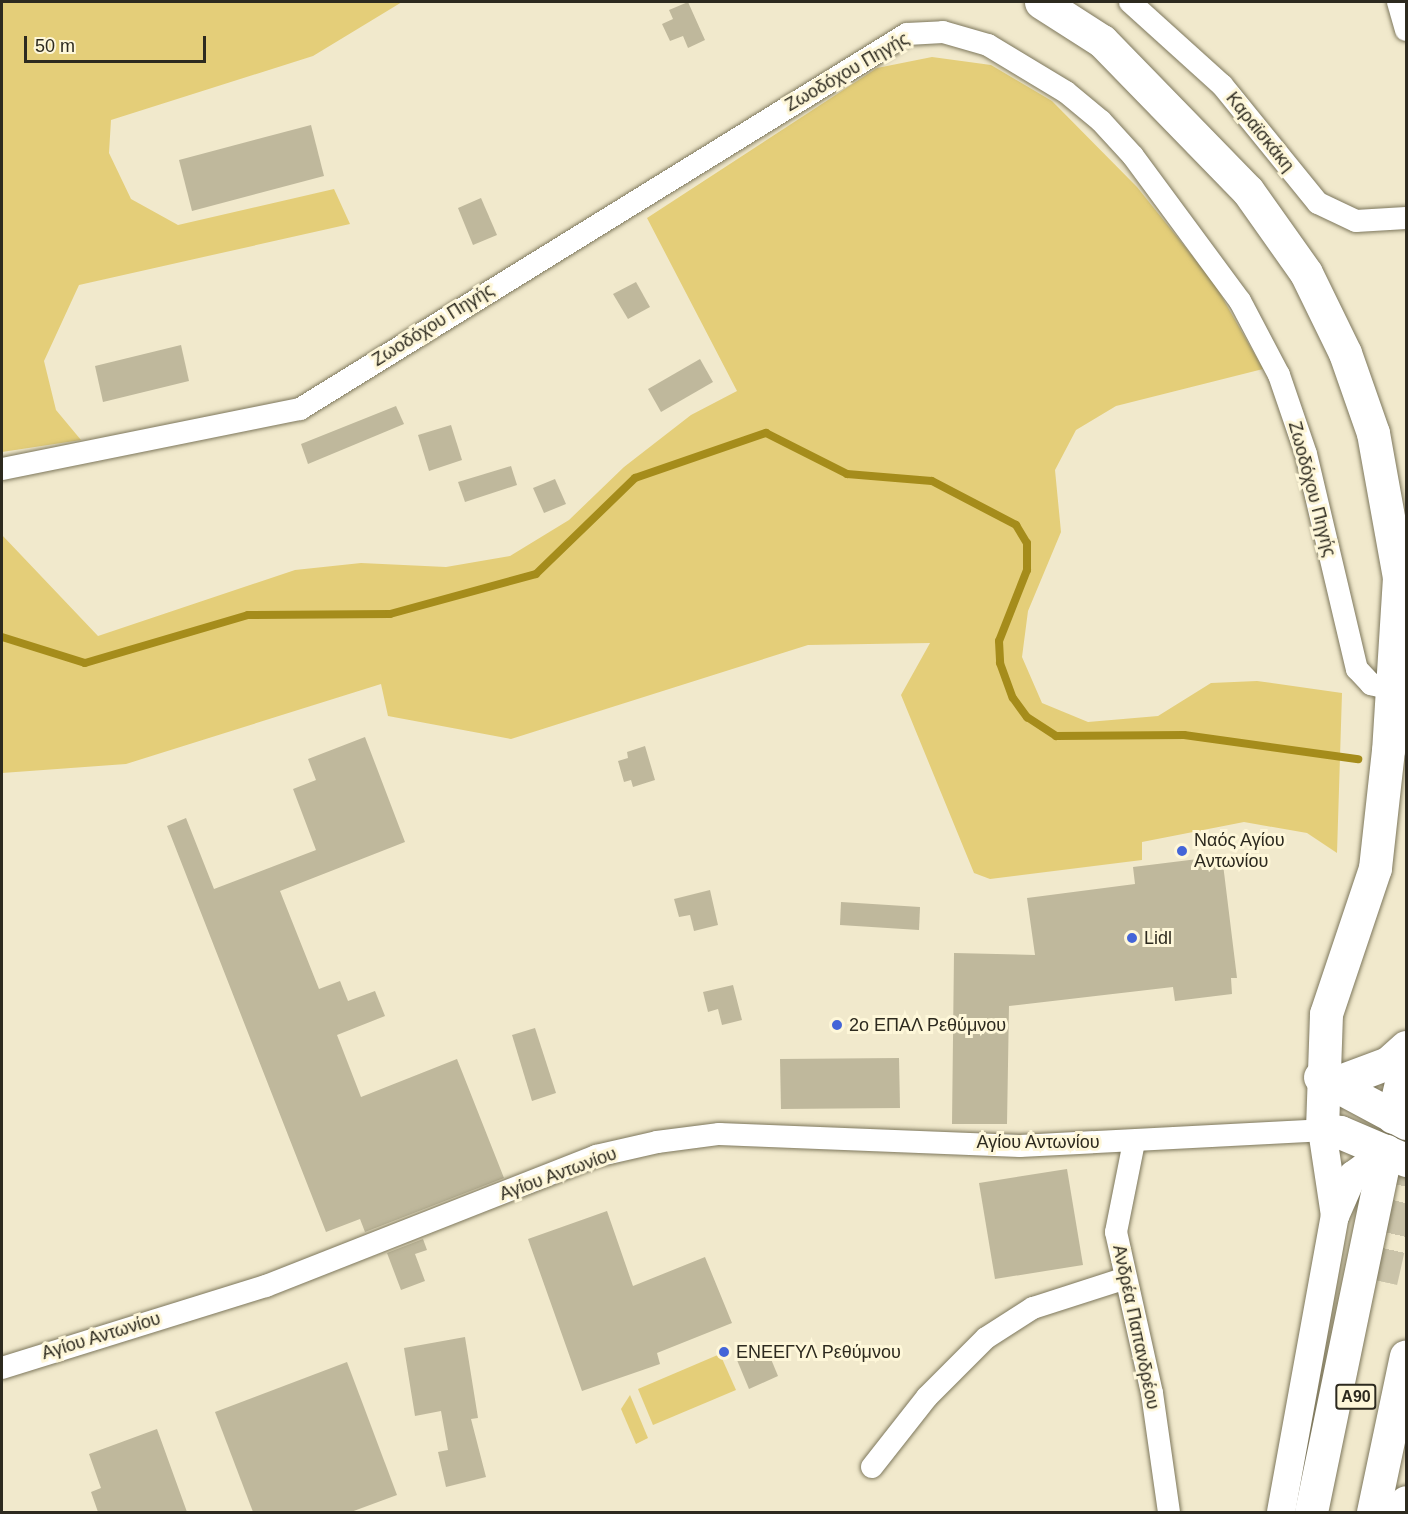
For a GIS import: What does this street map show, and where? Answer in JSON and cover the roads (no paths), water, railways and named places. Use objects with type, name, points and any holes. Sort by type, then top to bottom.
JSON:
[{"type":"main road","points":[[1041,2],[1102,41],[1191,127],[1248,191],[1306,273],[1345,352],[1373,433],[1389,505],[1399,577],[1391,689],[1375,868],[1332,982],[1322,1130],[1396,1156]]},
{"type":"main road","points":[[1326,1081],[1388,1063],[1407,1047]]},
{"type":"main road","points":[[1311,1512],[1396,1156],[1407,1061]]},
{"type":"main road","points":[[1326,1081],[1400,1120]]},
{"type":"main road","name":"Α90","points":[[1332,1512],[1380,1281]]},
{"type":"main road","name":"Α90","points":[[1374,1512],[1407,1356]]},
{"type":"main road","points":[[1404,1512],[1407,1502]]},
{"type":"street","name":"Καραϊσκάκη","points":[[1130,2],[1222,85],[1318,203],[1356,221],[1407,218]]},
{"type":"street","points":[[1398,2],[1407,30]]},
{"type":"street","name":"Ζωοδόχου Πηγής","points":[[2,469],[300,409],[907,34],[943,32],[988,45],[1066,92],[1101,121],[1140,165],[1240,301],[1279,375],[1306,454],[1357,669],[1371,684],[1391,689]]},
{"type":"street","points":[[1322,1130],[1335,1216]]},
{"type":"street","name":"Αγίου Αντωνίου","points":[[2,1368],[266,1286],[596,1156],[657,1142],[719,1134],[1020,1146],[1134,1142],[1322,1130]]},
{"type":"street","name":"Ανδρέα Παπανδρέου","points":[[1134,1142],[1116,1232],[1123,1279],[1152,1393],[1169,1512]]},
{"type":"street","points":[[1281,1512],[1335,1216],[1353,1175],[1396,1156]]},
{"type":"street","points":[[872,1467],[927,1397],[986,1338],[1033,1308],[1123,1279]]},
{"type":"waterway","points":[[2,637],[85,663],[248,615],[390,614],[536,574],[635,478],[766,433],[847,474],[932,481],[1016,525],[1027,543],[1027,570],[999,641],[1000,663],[1013,698],[1027,717],[1056,736],[1184,735],[1358,759]]},
{"type":"tunnel","points":[[1381,1281],[1406,1169]]},
{"type":"place","name":"Ναός Αγίου Αντωνίου","points":[[1182,851]]},
{"type":"place","name":"Lidl","points":[[1132,938]]},
{"type":"place","name":"2ο ΕΠΑΛ Ρεθύμνου","points":[[837,1025]]},
{"type":"place","name":"ΕΝΕΕΓΥΛ Ρεθύμνου","points":[[724,1352]]}]
